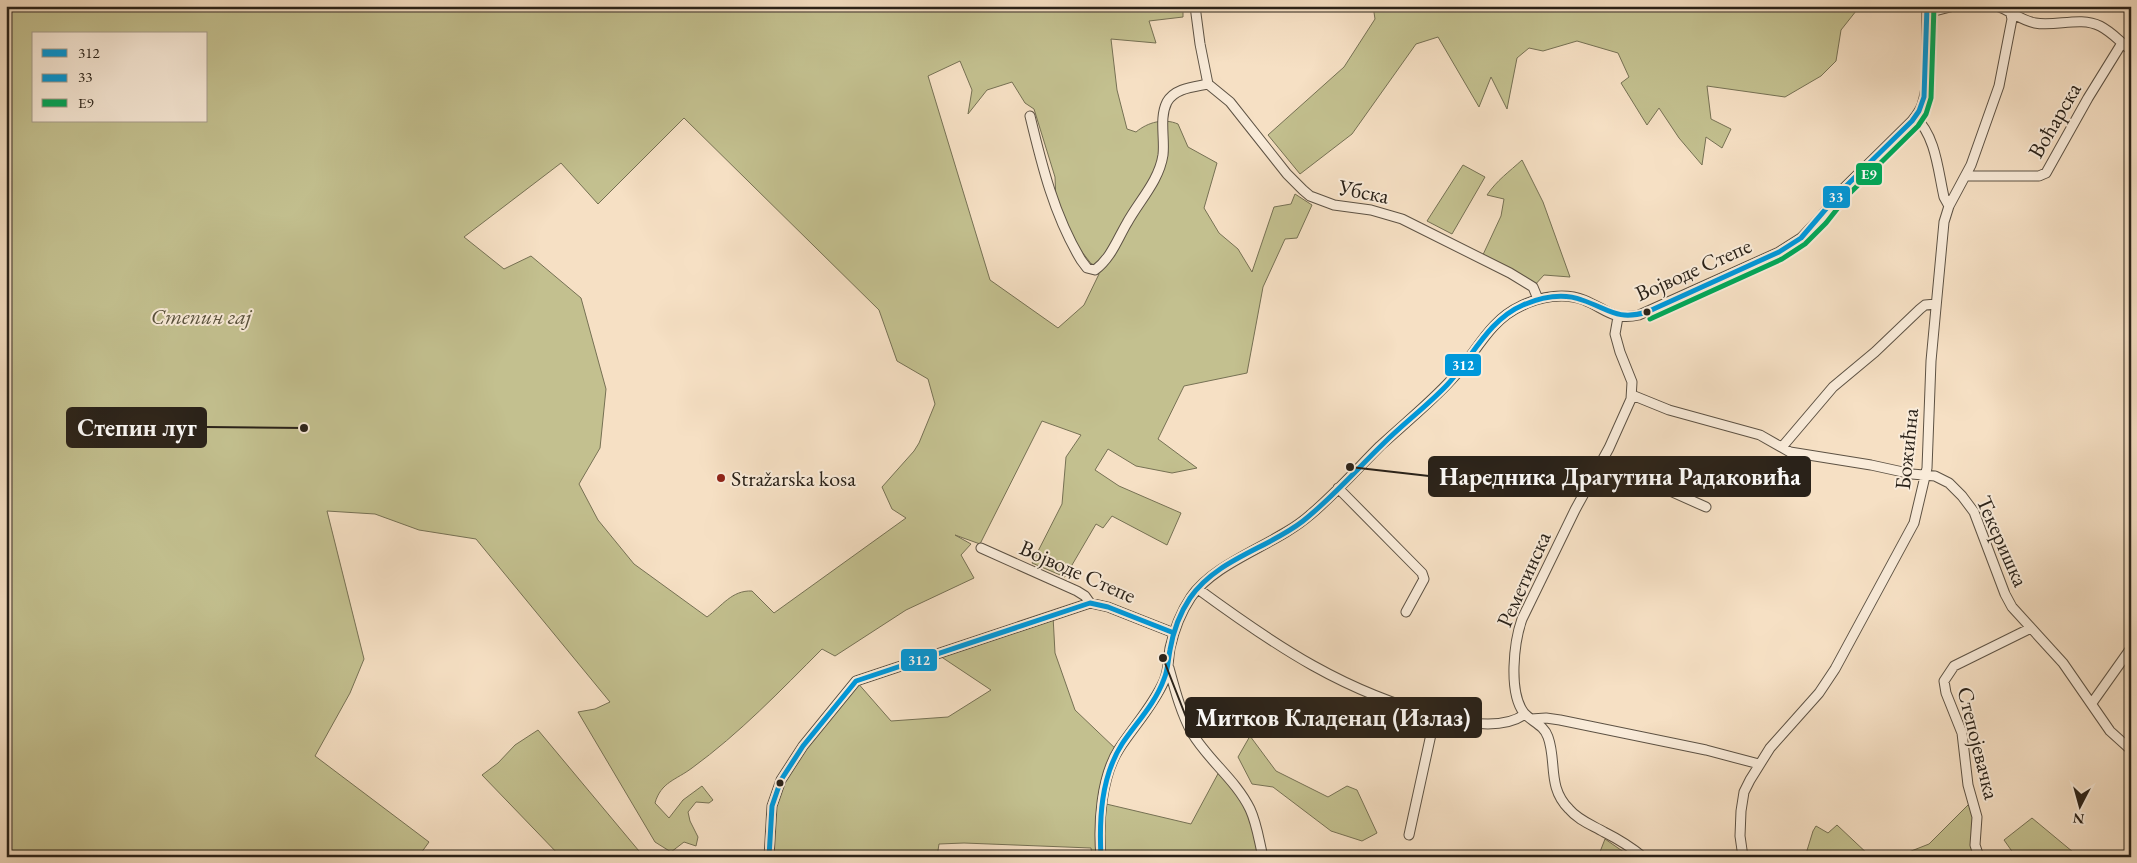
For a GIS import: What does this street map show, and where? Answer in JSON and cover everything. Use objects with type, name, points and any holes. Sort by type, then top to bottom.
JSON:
[{"type":"street","points":[[1030,116],[1041,166],[1053,204],[1086,268],[1095,270],[1115,248],[1128,222],[1153,183],[1161,165],[1164,148],[1163,115],[1167,101],[1182,90],[1208,84],[1195,6]]},
{"type":"street","points":[[1927,10],[1954,6]]},
{"type":"street","points":[[1997,6],[2010,10],[2024,21],[2044,25],[2075,22],[2092,23],[2108,31],[2131,50]]},
{"type":"street","name":"Војводе Степе","points":[[981,548],[1077,591],[1085,596],[1090,603],[1103,605],[1174,633],[1186,606],[1198,588],[1223,569],[1298,525],[1453,379],[1498,320],[1514,309],[1538,299],[1577,298],[1618,317],[1632,316],[1651,310],[1778,252],[1801,238],[1843,189],[1915,116],[1922,106],[1926,84],[1927,10]]},
{"type":"street","name":"Божићна","points":[[1743,857],[1740,822],[1744,792],[1770,748],[1819,693],[1840,660],[1911,531],[1926,474],[1936,304],[1944,222],[1949,206],[1966,176],[1998,86],[2011,27],[2010,10]]},
{"type":"street","name":"Воћарска","points":[[1966,176],[2039,176],[2046,173],[2088,98],[2122,43]]},
{"type":"street","name":"Убска","points":[[1208,84],[1230,102],[1287,174],[1310,196],[1334,205],[1371,210],[1402,219],[1510,273],[1533,287],[1538,299]]},
{"type":"street","points":[[1915,116],[1924,126],[1930,139],[1944,198],[1949,206]]},
{"type":"street","points":[[1782,448],[1833,387],[1874,352],[1920,308],[1925,305],[1936,304]]},
{"type":"street","points":[[1618,317],[1615,334],[1632,382],[1632,395]]},
{"type":"street","name":"Текеришка","points":[[1632,395],[1669,410],[1751,432],[1796,453],[1871,465],[1912,474],[1926,474],[1949,483],[1970,504],[2005,594],[2012,607],[2063,662],[2110,731],[2131,750]]},
{"type":"street","name":"Реметинска","points":[[1632,395],[1603,461],[1550,560],[1519,627],[1514,666],[1518,699],[1528,716],[1538,723],[1548,735],[1555,784],[1568,808],[1577,817],[1612,836],[1643,857]]},
{"type":"street","points":[[1603,461],[1706,507]]},
{"type":"street","points":[[1338,488],[1422,573],[1424,579],[1406,612]]},
{"type":"street","points":[[1198,588],[1263,635],[1340,681],[1382,700],[1435,716],[1479,724],[1502,722],[1528,716],[1560,720],[1706,750],[1759,764]]},
{"type":"street","points":[[769,857],[772,806],[781,780],[803,746],[856,681],[1090,603]]},
{"type":"street","name":"Степојевачка","points":[[1979,857],[1975,845],[1977,817],[1968,785],[1962,733],[1946,693],[1944,681],[1954,666],[2031,628]]},
{"type":"street","points":[[1101,857],[1100,817],[1112,766],[1118,751],[1163,684],[1169,664],[1174,633]]},
{"type":"street","points":[[2092,703],[2131,648]]},
{"type":"street","points":[[1169,664],[1178,701],[1191,731],[1204,751],[1239,792],[1250,810],[1263,857]]},
{"type":"street","points":[[1409,836],[1435,716]]},
{"type":"green space","name":"Степин гај","points":[[6,6],[1183,6],[1183,17],[1149,21],[1156,43],[1111,39],[1117,90],[1127,129],[1136,132],[1151,123],[1173,122],[1178,124],[1188,147],[1217,163],[1204,208],[1219,233],[1238,249],[1252,272],[1274,207],[1291,204],[1295,194],[1312,205],[1297,238],[1285,239],[1263,287],[1247,373],[1184,386],[1158,439],[1197,468],[1172,473],[1136,466],[1108,449],[1095,470],[1119,486],[1181,513],[1167,545],[1112,516],[1103,528],[1096,524],[1065,577],[1032,563],[1062,504],[1066,457],[1081,435],[1042,421],[980,544],[955,535],[971,544],[961,555],[974,578],[906,610],[835,656],[822,649],[727,741],[665,786],[655,803],[669,818],[683,800],[702,786],[713,800],[709,803],[696,802],[688,812],[698,837],[696,846],[684,842],[671,852],[655,842],[578,712],[595,709],[610,702],[476,539],[419,530],[375,514],[327,511],[364,659],[350,693],[315,756],[429,842],[421,853],[424,857],[6,857]],"holes":[[[960,61],[972,90],[968,114],[987,90],[1012,82],[1025,103],[1034,109],[1055,177],[1056,202],[1076,244],[1099,274],[1084,305],[1058,328],[990,280],[928,76]],[[684,118],[879,310],[897,361],[928,379],[935,404],[914,451],[882,487],[892,509],[906,518],[774,613],[752,591],[745,591],[733,596],[707,617],[634,564],[598,520],[579,484],[600,448],[606,389],[581,298],[531,256],[504,269],[464,237],[561,163],[598,204]]]},
{"type":"green space","points":[[1373,6],[1860,6],[1841,30],[1836,61],[1821,76],[1785,97],[1707,86],[1711,119],[1731,129],[1722,148],[1706,137],[1702,165],[1679,138],[1659,108],[1647,125],[1621,83],[1629,77],[1618,53],[1577,41],[1543,51],[1529,48],[1517,58],[1507,109],[1491,77],[1479,107],[1438,37],[1416,44],[1352,134],[1300,174],[1268,135],[1344,67],[1375,19]]},
{"type":"green space","points":[[1522,160],[1543,202],[1570,277],[1544,275],[1533,287],[1481,259],[1501,216],[1504,199],[1487,195],[1499,180]]},
{"type":"green space","points":[[1463,165],[1485,177],[1452,234],[1427,221]]},
{"type":"green space","points":[[1053,616],[1055,653],[1075,710],[1118,751],[1102,803],[1191,824],[1220,770],[1247,808],[1261,857],[1092,857],[1091,848],[964,843],[939,844],[937,857],[769,857],[771,814],[781,780],[856,681],[891,721],[948,717],[991,690],[937,654]]},
{"type":"green space","points":[[538,730],[644,857],[561,857],[482,775],[498,763],[515,745]]},
{"type":"green space","points":[[1250,736],[1276,771],[1328,797],[1347,786],[1357,790],[1377,833],[1362,841],[1331,831],[1273,787],[1252,784],[1238,757]]},
{"type":"green space","points":[[1973,800],[1979,857],[1896,857],[1929,844]]},
{"type":"green space","points":[[2032,818],[2079,857],[2016,857],[2004,840]]},
{"type":"green space","points":[[1837,825],[1871,857],[1805,857],[1816,826],[1828,833]]},
{"type":"green space","points":[[1605,839],[1631,857],[1598,857]]},
{"type":"transit line","name":"33","points":[[1647,312],[1779,252],[1801,238],[1843,189],[1912,121],[1919,111],[1924,97],[1927,6]]},
{"type":"transit line","name":"E9","points":[[1650,319],[1782,259],[1805,244],[1826,223],[1849,194],[1918,126],[1926,114],[1931,98],[1934,6]]},
{"type":"transit line","name":"312","points":[[1101,857],[1101,813],[1110,770],[1122,744],[1160,688],[1166,672],[1177,623],[1186,604],[1201,585],[1214,573],[1243,555],[1289,531],[1314,512],[1447,385],[1481,340],[1500,320],[1511,312],[1523,305],[1538,300],[1560,296],[1582,300],[1620,315],[1647,312]]},
{"type":"transit line","name":"312","points":[[769,857],[772,806],[781,780],[803,746],[856,681],[1090,603],[1108,607],[1174,633]]},
{"type":"place","name":"Степин луг","points":[[304,428]]},
{"type":"place","name":"Наредника Драгутина Радаковића","points":[[1350,467]]},
{"type":"place","name":"Stražarska kosa","points":[[721,478]]},
{"type":"place","name":"Митков Кладенац (Излаз)","points":[[1163,658]]}]
